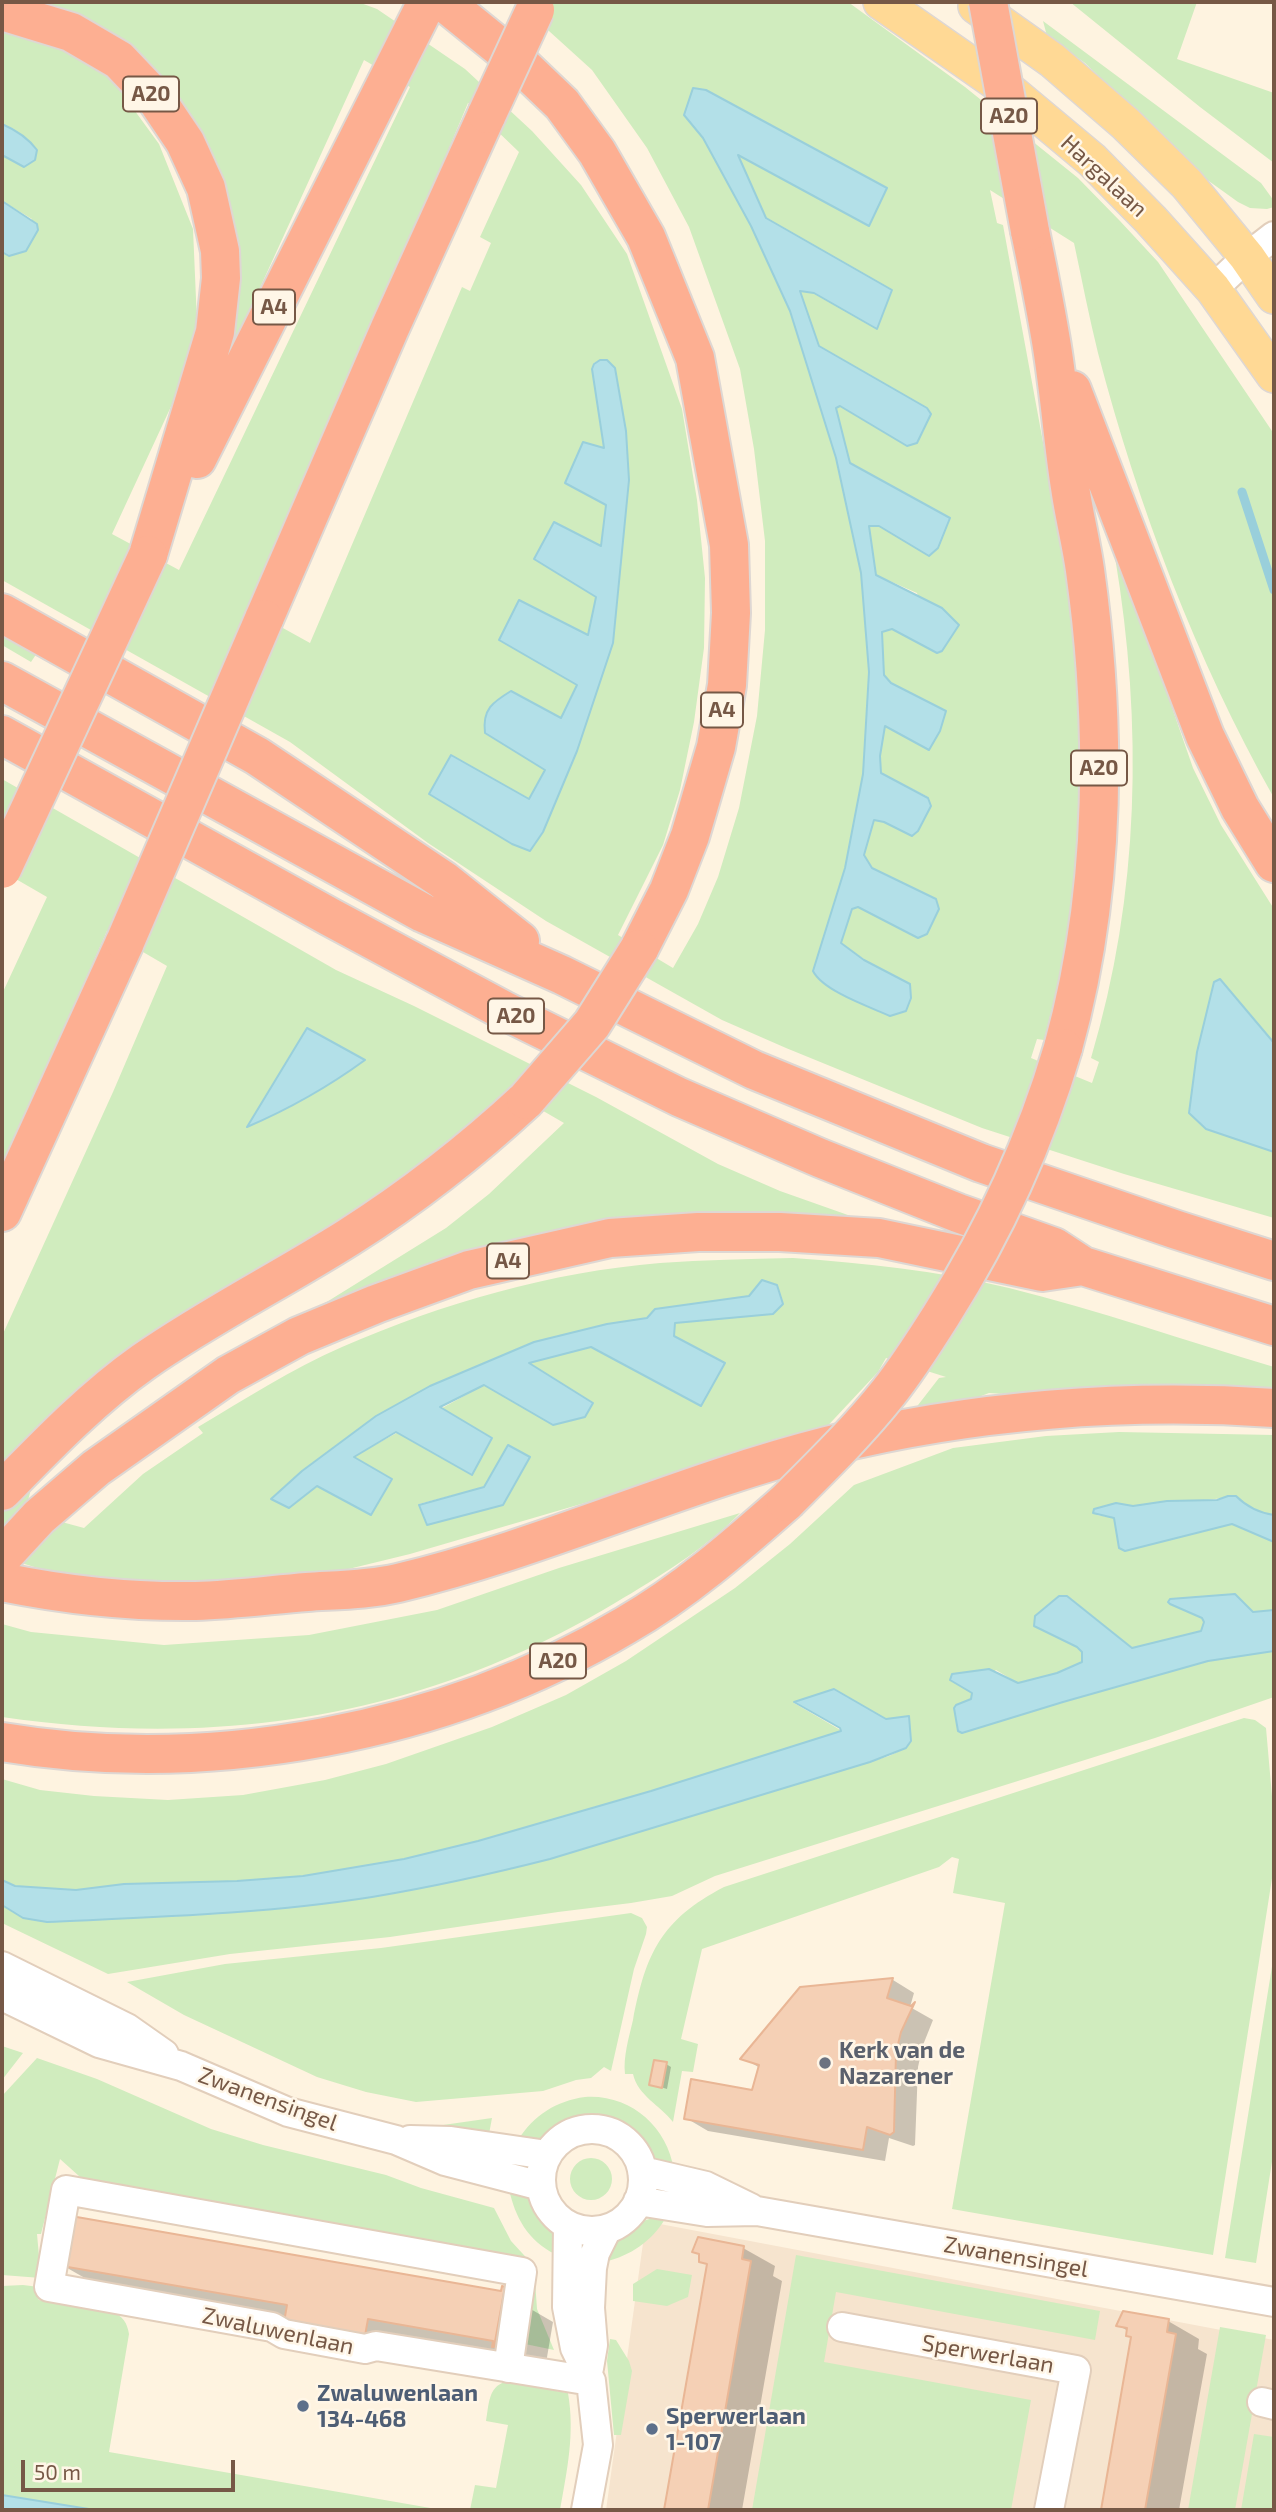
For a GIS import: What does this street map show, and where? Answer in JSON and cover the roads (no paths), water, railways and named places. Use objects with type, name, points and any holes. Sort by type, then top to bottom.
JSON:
[{"type":"highway","name":"A4","points":[[2,869],[148,555],[427,2]]},
{"type":"highway","name":"A4","points":[[2,1491],[105,1392],[143,1362],[348,1238],[413,1195],[484,1139],[526,1100],[592,1024],[639,949],[669,890],[690,836],[716,747],[727,685],[731,612],[729,545],[695,358],[646,237],[597,152],[562,104],[518,62],[444,2]]},
{"type":"highway","name":"A20","points":[[2,1742],[37,1748],[135,1754],[238,1749],[340,1734],[431,1710],[530,1674],[625,1626],[704,1572],[786,1502],[888,1393],[917,1353],[971,1267],[1017,1176],[1053,1083],[1063,1048],[1082,960],[1094,882],[1098,820],[1099,726],[1085,568],[1070,488],[1050,335],[988,2]]},
{"type":"highway","points":[[2,1212],[125,942],[390,328],[537,6]]},
{"type":"highway","name":"A20","points":[[2,11],[71,32],[119,60],[156,99],[185,142],[206,188],[220,251],[215,332],[148,555]]},
{"type":"highway","name":"A20","points":[[1050,335],[1205,736],[1240,808],[1274,863]]},
{"type":"highway","name":"A20","points":[[2,613],[257,756],[443,880],[562,975]]},
{"type":"highway","name":"A20","points":[[2,681],[423,913],[562,975],[754,1070],[981,1163],[1274,1261]]},
{"type":"highway","name":"A20","points":[[2,735],[492,1004],[679,1097],[820,1158],[958,1213],[1054,1247],[1083,1266],[1274,1326]]},
{"type":"highway","name":"A4","points":[[2,1557],[40,1517],[96,1468],[228,1375],[299,1336],[468,1270],[610,1238],[698,1232],[780,1232],[878,1238],[1042,1272],[1083,1266]]},
{"type":"highway","points":[[2,1582],[97,1597],[150,1601],[253,1598],[373,1588],[485,1559],[647,1501],[757,1466],[829,1446],[900,1431],[1024,1414],[1126,1405],[1274,1408]]},
{"type":"main road","name":"Hargalaan","points":[[881,2],[1013,94],[1091,160],[1151,220],[1213,289],[1274,375]]},
{"type":"main road","points":[[970,2],[1052,60],[1126,124],[1187,184],[1247,257],[1274,296]]},
{"type":"street","points":[[1213,289],[1274,236]]},
{"type":"street","name":"Zwanensingel","points":[[2,1966],[127,2028],[181,2066]]},
{"type":"street","name":"Zwanensingel","points":[[2,1996],[99,2043],[181,2066],[288,2112],[396,2140],[445,2161],[541,2186]]},
{"type":"street","points":[[582,2130],[600,2130],[624,2141],[636,2154],[642,2171],[638,2201],[626,2219],[607,2229],[594,2231],[580,2230],[568,2225],[549,2209],[541,2186],[541,2170],[552,2148],[565,2136],[582,2130]]},
{"type":"street","name":"Zwanensingel","points":[[396,2140],[451,2141],[547,2155]]},
{"type":"street","name":"Zwanensingel","points":[[642,2171],[706,2186],[757,2211]]},
{"type":"street","name":"Zwaluwenlaan","points":[[508,2368],[522,2272],[66,2190],[48,2287],[272,2327],[284,2334],[365,2348],[376,2346],[508,2368],[590,2376]]},
{"type":"street","name":"Zwanensingel","points":[[638,2201],[707,2212],[757,2211],[1274,2302]]},
{"type":"street","points":[[568,2225],[567,2307],[575,2348],[590,2376]]},
{"type":"street","points":[[586,2510],[597,2445],[590,2376],[593,2345],[590,2308],[592,2268],[595,2253],[607,2229]]},
{"type":"street","name":"Sperwerlaan","points":[[842,2327],[1076,2370],[1049,2510]]},
{"type":"water","points":[[693,88],[706,90],[887,188],[869,226],[738,155],[766,218],[892,290],[877,329],[814,293],[800,291],[819,346],[927,408],[931,414],[917,443],[907,446],[840,406],[836,408],[850,463],[950,518],[938,548],[929,556],[879,526],[869,526],[876,575],[942,608],[959,625],[942,651],[937,653],[892,629],[882,632],[884,675],[891,683],[946,711],[940,731],[929,750],[885,726],[880,756],[881,773],[928,798],[931,806],[918,831],[912,836],[874,820],[864,855],[872,868],[936,899],[939,909],[927,934],[918,938],[858,907],[852,909],[841,943],[864,960],[910,984],[911,998],[906,1011],[890,1016],[836,992],[813,971],[845,868],[863,774],[869,672],[861,573],[836,458],[790,311],[751,226],[703,138],[684,115]]},
{"type":"water","points":[[2,124],[21,135],[37,150],[35,160],[24,167],[2,155]]},
{"type":"water","points":[[2,201],[37,224],[38,230],[26,251],[9,256],[2,252]]},
{"type":"water","points":[[600,360],[607,360],[615,368],[626,431],[629,480],[613,643],[577,751],[543,832],[530,851],[512,844],[429,794],[451,755],[529,799],[545,770],[485,733],[485,718],[490,707],[511,691],[561,718],[577,685],[499,640],[519,600],[588,635],[596,597],[534,559],[554,522],[601,546],[606,505],[565,483],[583,442],[604,448],[592,369]]},
{"type":"water","points":[[1220,979],[1274,1043],[1274,1152],[1206,1129],[1189,1113],[1197,1052],[1214,982]]},
{"type":"water","points":[[307,1028],[365,1060],[308,1097],[247,1127]]},
{"type":"water","points":[[762,1280],[777,1285],[783,1304],[773,1314],[675,1323],[674,1336],[725,1363],[701,1406],[591,1347],[529,1363],[593,1403],[585,1417],[553,1425],[484,1385],[440,1407],[492,1438],[472,1475],[396,1432],[354,1457],[392,1479],[371,1515],[317,1486],[289,1508],[271,1499],[302,1471],[376,1416],[430,1386],[534,1342],[607,1324],[647,1318],[655,1309],[749,1296]]},
{"type":"water","points":[[508,1445],[530,1457],[503,1505],[427,1525],[419,1505],[484,1487]]},
{"type":"water","points":[[1236,1496],[1264,1513],[1274,1515],[1274,1542],[1232,1524],[1125,1551],[1119,1548],[1114,1518],[1093,1513],[1094,1509],[1116,1503],[1133,1506],[1167,1501],[1217,1500]]},
{"type":"water","points":[[1235,1594],[1253,1612],[1274,1610],[1274,1651],[1208,1661],[962,1733],[958,1731],[954,1708],[971,1699],[972,1693],[950,1680],[952,1674],[989,1669],[1018,1683],[1057,1673],[1082,1662],[1082,1652],[1077,1647],[1034,1626],[1035,1616],[1059,1596],[1067,1596],[1132,1648],[1201,1631],[1204,1622],[1202,1618],[1170,1604],[1170,1599]]},
{"type":"water","points":[[834,1689],[886,1719],[909,1716],[911,1741],[906,1748],[870,1762],[550,1859],[394,1893],[332,1903],[251,1911],[47,1922],[23,1918],[2,1905],[2,1880],[15,1886],[76,1890],[124,1884],[303,1876],[404,1859],[478,1841],[651,1791],[841,1731],[794,1702]]},
{"type":"water","points":[[2,2495],[95,2510],[2,2510]]},
{"type":"waterway","points":[[1242,492],[1274,590]]},
{"type":"place","name":"Kerk van de Nazarener","points":[[825,2063]]},
{"type":"place","name":"Zwaluwenlaan 134-468","points":[[303,2406]]},
{"type":"place","name":"Sperwerlaan 1-107","points":[[652,2429]]}]
